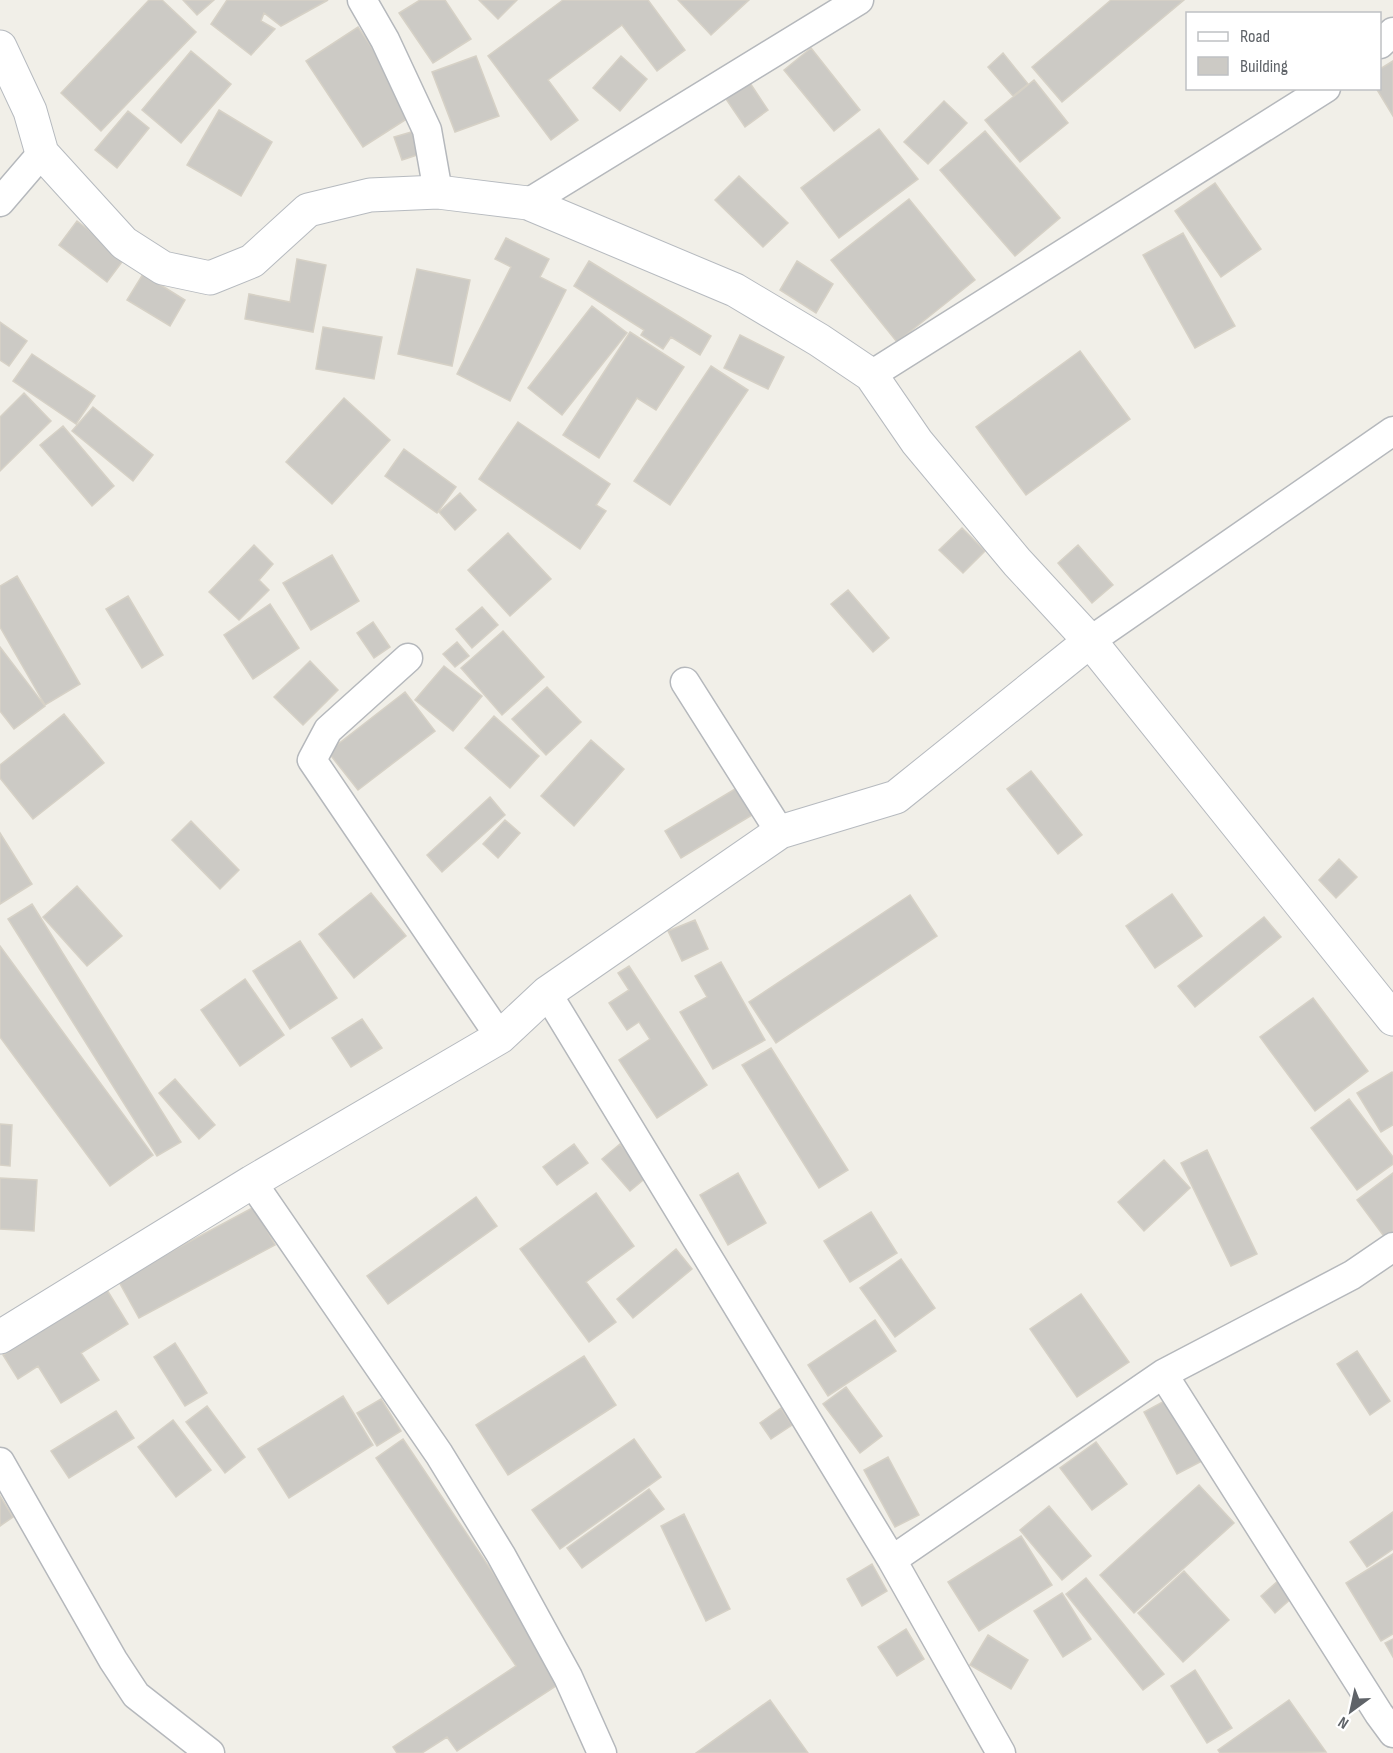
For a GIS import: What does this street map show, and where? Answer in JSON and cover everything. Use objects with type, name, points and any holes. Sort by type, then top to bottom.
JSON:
[{"type":"street","points":[[362,0],[386,40],[428,130],[438,192]]},
{"type":"street","points":[[528,203],[859,0]]},
{"type":"street","points":[[1381,43],[1393,32]]},
{"type":"street","points":[[0,47],[30,111],[42,153],[124,243],[163,268],[210,278],[252,261],[308,210],[370,195],[438,192],[528,203],[735,290],[819,340],[871,375],[917,442],[1017,562],[1090,641],[1393,1019]]},
{"type":"street","points":[[871,375],[1323,90]]},
{"type":"street","points":[[0,202],[42,153]]},
{"type":"street","points":[[0,1337],[252,1182],[500,1037],[547,993],[780,832],[896,797],[1090,641],[1393,431]]},
{"type":"street","points":[[408,658],[328,730],[312,760],[500,1037]]},
{"type":"street","points":[[685,682],[780,832]]},
{"type":"street","points":[[547,993],[892,1560],[1000,1753]]},
{"type":"street","points":[[252,1182],[452,1474],[501,1555],[568,1677],[602,1753]]},
{"type":"street","points":[[892,1560],[1163,1374],[1352,1275],[1393,1247]]},
{"type":"street","points":[[1163,1374],[1393,1733]]},
{"type":"street","points":[[0,1462],[107,1651],[136,1695],[210,1753]]},
{"type":"building","points":[[149,0],[162,0],[196,32],[101,131],[61,93]]},
{"type":"building","points":[[183,0],[214,0],[197,15]]},
{"type":"building","points":[[227,0],[328,0],[281,26],[264,13],[261,21],[275,29],[251,55],[211,24]]},
{"type":"building","points":[[420,0],[445,0],[471,39],[433,63],[399,13]]},
{"type":"building","points":[[479,0],[517,0],[498,19]]},
{"type":"building","points":[[563,0],[648,0],[685,50],[657,71],[622,25],[548,80],[578,120],[551,140],[488,56]]},
{"type":"building","points":[[678,0],[749,0],[711,35]]},
{"type":"building","points":[[1111,0],[1184,0],[1062,102],[1032,67]]},
{"type":"building","points":[[358,27],[416,113],[363,147],[306,61]]},
{"type":"building","points":[[811,48],[860,110],[834,131],[784,70]]},
{"type":"building","points":[[191,51],[231,84],[181,143],[142,110]]},
{"type":"building","points":[[1003,53],[1028,84],[1013,96],[988,67]]},
{"type":"building","points":[[476,56],[499,116],[455,132],[432,72]]},
{"type":"building","points":[[621,56],[647,79],[620,111],[593,88]]},
{"type":"building","points":[[1393,61],[1393,116],[1377,90],[1381,90],[1381,68]]},
{"type":"building","points":[[1034,80],[1068,123],[1020,162],[985,120]]},
{"type":"building","points":[[750,83],[768,110],[745,127],[726,99]]},
{"type":"building","points":[[944,101],[967,123],[928,164],[904,142]]},
{"type":"building","points":[[219,110],[272,142],[241,196],[187,165]]},
{"type":"building","points":[[128,111],[149,128],[117,168],[95,150]]},
{"type":"building","points":[[879,129],[918,179],[839,238],[801,188]]},
{"type":"building","points":[[415,131],[423,153],[402,160],[394,137]]},
{"type":"building","points":[[985,131],[1060,218],[1015,256],[940,170]]},
{"type":"building","points":[[739,176],[788,223],[763,247],[715,200]]},
{"type":"building","points":[[1215,183],[1261,249],[1221,277],[1175,211]]},
{"type":"building","points":[[909,199],[975,280],[897,342],[831,260]]},
{"type":"building","points":[[77,221],[125,258],[107,282],[59,245]]},
{"type":"building","points":[[1183,233],[1235,326],[1195,348],[1143,255]]},
{"type":"building","points":[[506,238],[549,259],[540,277],[566,290],[510,401],[457,374],[511,267],[495,259]]},
{"type":"building","points":[[297,259],[326,265],[313,332],[245,319],[249,294],[290,302]]},
{"type":"building","points":[[589,261],[711,336],[700,355],[671,337],[663,349],[641,335],[644,330],[574,286]]},
{"type":"building","points":[[797,261],[833,284],[816,313],[780,290]]},
{"type":"building","points":[[417,269],[470,280],[452,366],[398,354]]},
{"type":"building","points":[[143,274],[185,300],[170,326],[127,300]]},
{"type":"building","points":[[592,306],[627,333],[562,415],[528,388]]},
{"type":"building","points":[[0,322],[27,341],[9,366],[0,360]]},
{"type":"building","points":[[323,327],[382,337],[374,379],[316,369]]},
{"type":"building","points":[[630,332],[684,367],[656,410],[637,398],[599,458],[563,435]]},
{"type":"building","points":[[740,335],[784,357],[768,389],[724,368]]},
{"type":"building","points":[[1080,351],[1130,419],[1026,495],[976,427]]},
{"type":"building","points":[[32,354],[95,396],[76,424],[13,381]]},
{"type":"building","points":[[711,366],[748,390],[670,505],[634,481]]},
{"type":"building","points":[[24,393],[51,421],[0,471],[0,417]]},
{"type":"building","points":[[344,398],[390,440],[332,504],[286,462]]},
{"type":"building","points":[[93,407],[153,455],[133,481],[72,431]]},
{"type":"building","points":[[518,422],[610,484],[596,505],[606,511],[580,549],[479,479]]},
{"type":"building","points":[[63,426],[114,486],[92,506],[40,445]]},
{"type":"building","points":[[404,449],[456,487],[437,513],[385,476]]},
{"type":"building","points":[[460,493],[476,510],[455,530],[439,512]]},
{"type":"building","points":[[962,528],[985,551],[963,573],[939,550]]},
{"type":"building","points":[[508,533],[551,579],[510,616],[468,570]]},
{"type":"building","points":[[254,545],[273,564],[259,580],[269,590],[239,620],[209,592]]},
{"type":"building","points":[[1078,545],[1113,585],[1092,603],[1058,563]]},
{"type":"building","points":[[332,555],[359,601],[311,630],[283,583]]},
{"type":"building","points":[[17,576],[80,684],[45,705],[0,627],[0,586]]},
{"type":"building","points":[[848,590],[889,638],[873,652],[831,604]]},
{"type":"building","points":[[128,596],[163,655],[142,668],[106,609]]},
{"type":"building","points":[[270,604],[299,648],[253,679],[224,635]]},
{"type":"building","points":[[482,607],[498,625],[472,648],[456,629]]},
{"type":"building","points":[[373,622],[390,647],[374,658],[357,633]]},
{"type":"building","points":[[503,631],[544,677],[502,715],[461,668]]},
{"type":"building","points":[[457,642],[469,656],[455,667],[443,654]]},
{"type":"building","points":[[0,647],[45,706],[14,729],[0,711]]},
{"type":"building","points":[[310,661],[338,690],[303,725],[274,697]]},
{"type":"building","points":[[444,666],[482,696],[453,731],[415,700]]},
{"type":"building","points":[[547,687],[581,722],[546,755],[512,719]]},
{"type":"building","points":[[405,692],[435,731],[358,790],[328,752]]},
{"type":"building","points":[[64,714],[104,763],[33,819],[0,778],[0,765]]},
{"type":"building","points":[[494,716],[539,756],[510,788],[465,748]]},
{"type":"building","points":[[591,740],[624,769],[574,826],[541,796]]},
{"type":"building","points":[[1031,771],[1082,835],[1058,854],[1007,789]]},
{"type":"building","points":[[740,786],[757,812],[681,858],[665,831]]},
{"type":"building","points":[[490,797],[505,815],[442,872],[427,855]]},
{"type":"building","points":[[505,820],[520,833],[498,858],[483,844]]},
{"type":"building","points":[[191,821],[239,870],[220,889],[172,840]]},
{"type":"building","points":[[0,833],[32,884],[0,904]]},
{"type":"building","points":[[1339,859],[1357,877],[1336,898],[1319,880]]},
{"type":"building","points":[[77,886],[122,936],[87,966],[43,917]]},
{"type":"building","points":[[371,893],[406,936],[354,978],[319,934]]},
{"type":"building","points":[[1172,894],[1202,936],[1155,968],[1126,926]]},
{"type":"building","points":[[910,895],[937,936],[776,1043],[749,1002]]},
{"type":"building","points":[[32,904],[181,1142],[157,1156],[8,919]]},
{"type":"building","points":[[1264,917],[1281,937],[1195,1007],[1178,986]]},
{"type":"building","points":[[695,920],[708,949],[682,961],[668,931]]},
{"type":"building","points":[[300,941],[337,998],[290,1029],[253,971]]},
{"type":"building","points":[[0,946],[153,1155],[110,1186],[0,1037]]},
{"type":"building","points":[[721,962],[765,1040],[713,1069],[680,1012],[707,997],[695,976]]},
{"type":"building","points":[[629,966],[707,1085],[657,1118],[619,1060],[650,1039],[639,1022],[627,1030],[609,1003],[629,990],[618,973]]},
{"type":"building","points":[[245,979],[284,1035],[240,1066],[201,1010]]},
{"type":"building","points":[[1313,998],[1368,1071],[1315,1111],[1260,1037]]},
{"type":"building","points":[[362,1019],[382,1048],[351,1067],[332,1038]]},
{"type":"building","points":[[771,1048],[848,1170],[819,1188],[742,1065]]},
{"type":"building","points":[[1392,1072],[1393,1125],[1381,1132],[1357,1093]]},
{"type":"building","points":[[175,1079],[215,1125],[199,1139],[159,1093]]},
{"type":"building","points":[[1349,1099],[1393,1157],[1393,1164],[1357,1190],[1311,1128]]},
{"type":"building","points":[[0,1124],[12,1125],[10,1166],[0,1165]]},
{"type":"building","points":[[574,1144],[588,1163],[557,1185],[543,1167]]},
{"type":"building","points":[[620,1144],[648,1176],[630,1191],[602,1159]]},
{"type":"building","points":[[1207,1150],[1257,1254],[1231,1266],[1181,1163]]},
{"type":"building","points":[[1164,1160],[1190,1188],[1144,1231],[1118,1202]]},
{"type":"building","points":[[738,1173],[766,1223],[728,1245],[700,1195]]},
{"type":"building","points":[[1393,1173],[1393,1234],[1386,1239],[1357,1200]]},
{"type":"building","points":[[0,1178],[37,1180],[34,1231],[0,1229]]},
{"type":"building","points":[[596,1193],[634,1246],[586,1282],[616,1322],[589,1342],[520,1249]]},
{"type":"building","points":[[476,1197],[497,1226],[388,1304],[367,1276]]},
{"type":"building","points":[[254,1207],[275,1245],[139,1318],[118,1280]]},
{"type":"building","points":[[871,1212],[897,1253],[850,1282],[824,1241]]},
{"type":"building","points":[[676,1249],[692,1269],[633,1318],[617,1299]]},
{"type":"building","points":[[901,1259],[935,1308],[895,1337],[860,1288]]},
{"type":"building","points":[[107,1290],[128,1324],[81,1353],[99,1380],[61,1403],[38,1366],[18,1379],[3,1355]]},
{"type":"building","points":[[1081,1294],[1129,1362],[1077,1397],[1030,1329]]},
{"type":"building","points":[[875,1320],[896,1351],[828,1396],[808,1365]]},
{"type":"building","points":[[175,1343],[207,1393],[185,1406],[154,1357]]},
{"type":"building","points":[[1357,1351],[1390,1401],[1370,1415],[1337,1364]]},
{"type":"building","points":[[584,1356],[616,1405],[508,1475],[476,1425]]},
{"type":"building","points":[[846,1387],[882,1436],[860,1453],[823,1404]]},
{"type":"building","points":[[343,1396],[373,1445],[289,1498],[258,1449]]},
{"type":"building","points":[[1170,1398],[1204,1460],[1177,1474],[1144,1412]]},
{"type":"building","points":[[381,1399],[401,1431],[377,1446],[357,1413]]},
{"type":"building","points":[[207,1406],[245,1457],[225,1473],[186,1422]]},
{"type":"building","points":[[781,1408],[792,1425],[771,1439],[760,1423]]},
{"type":"building","points":[[116,1411],[134,1438],[69,1478],[51,1451]]},
{"type":"building","points":[[173,1420],[211,1470],[176,1497],[138,1447]]},
{"type":"building","points":[[403,1439],[565,1680],[457,1751],[447,1737],[422,1753],[397,1753],[393,1747],[516,1666],[376,1458]]},
{"type":"building","points":[[634,1439],[661,1477],[560,1549],[532,1510]]},
{"type":"building","points":[[1096,1442],[1127,1484],[1092,1510],[1060,1468]]},
{"type":"building","points":[[888,1457],[919,1515],[895,1527],[864,1470]]},
{"type":"building","points":[[1199,1485],[1234,1523],[1134,1613],[1100,1575]]},
{"type":"building","points":[[649,1489],[664,1509],[582,1568],[567,1548]]},
{"type":"building","points":[[0,1496],[13,1517],[0,1526]]},
{"type":"building","points":[[1049,1506],[1091,1556],[1062,1580],[1020,1530]]},
{"type":"building","points":[[1393,1512],[1393,1549],[1367,1567],[1350,1542]]},
{"type":"building","points":[[684,1514],[730,1609],[706,1621],[661,1526]]},
{"type":"building","points":[[1021,1536],[1052,1585],[979,1631],[948,1582]]},
{"type":"building","points":[[1393,1554],[1393,1634],[1381,1641],[1346,1583]]},
{"type":"building","points":[[872,1564],[887,1591],[862,1606],[847,1579]]},
{"type":"building","points":[[1184,1571],[1229,1620],[1183,1662],[1138,1613]]},
{"type":"building","points":[[1086,1578],[1164,1674],[1143,1690],[1066,1594]]},
{"type":"building","points":[[1279,1580],[1293,1597],[1275,1613],[1261,1596]]},
{"type":"building","points":[[1062,1593],[1091,1639],[1063,1657],[1034,1611]]},
{"type":"building","points":[[906,1629],[924,1659],[897,1676],[878,1647]]},
{"type":"building","points":[[988,1635],[1028,1660],[1011,1689],[970,1665]]},
{"type":"building","points":[[1393,1639],[1393,1657],[1385,1643]]},
{"type":"building","points":[[1195,1670],[1232,1728],[1207,1743],[1171,1686]]},
{"type":"building","points":[[770,1700],[808,1753],[696,1753]]},
{"type":"building","points":[[1289,1700],[1326,1752],[1220,1753],[1218,1750]]}]
